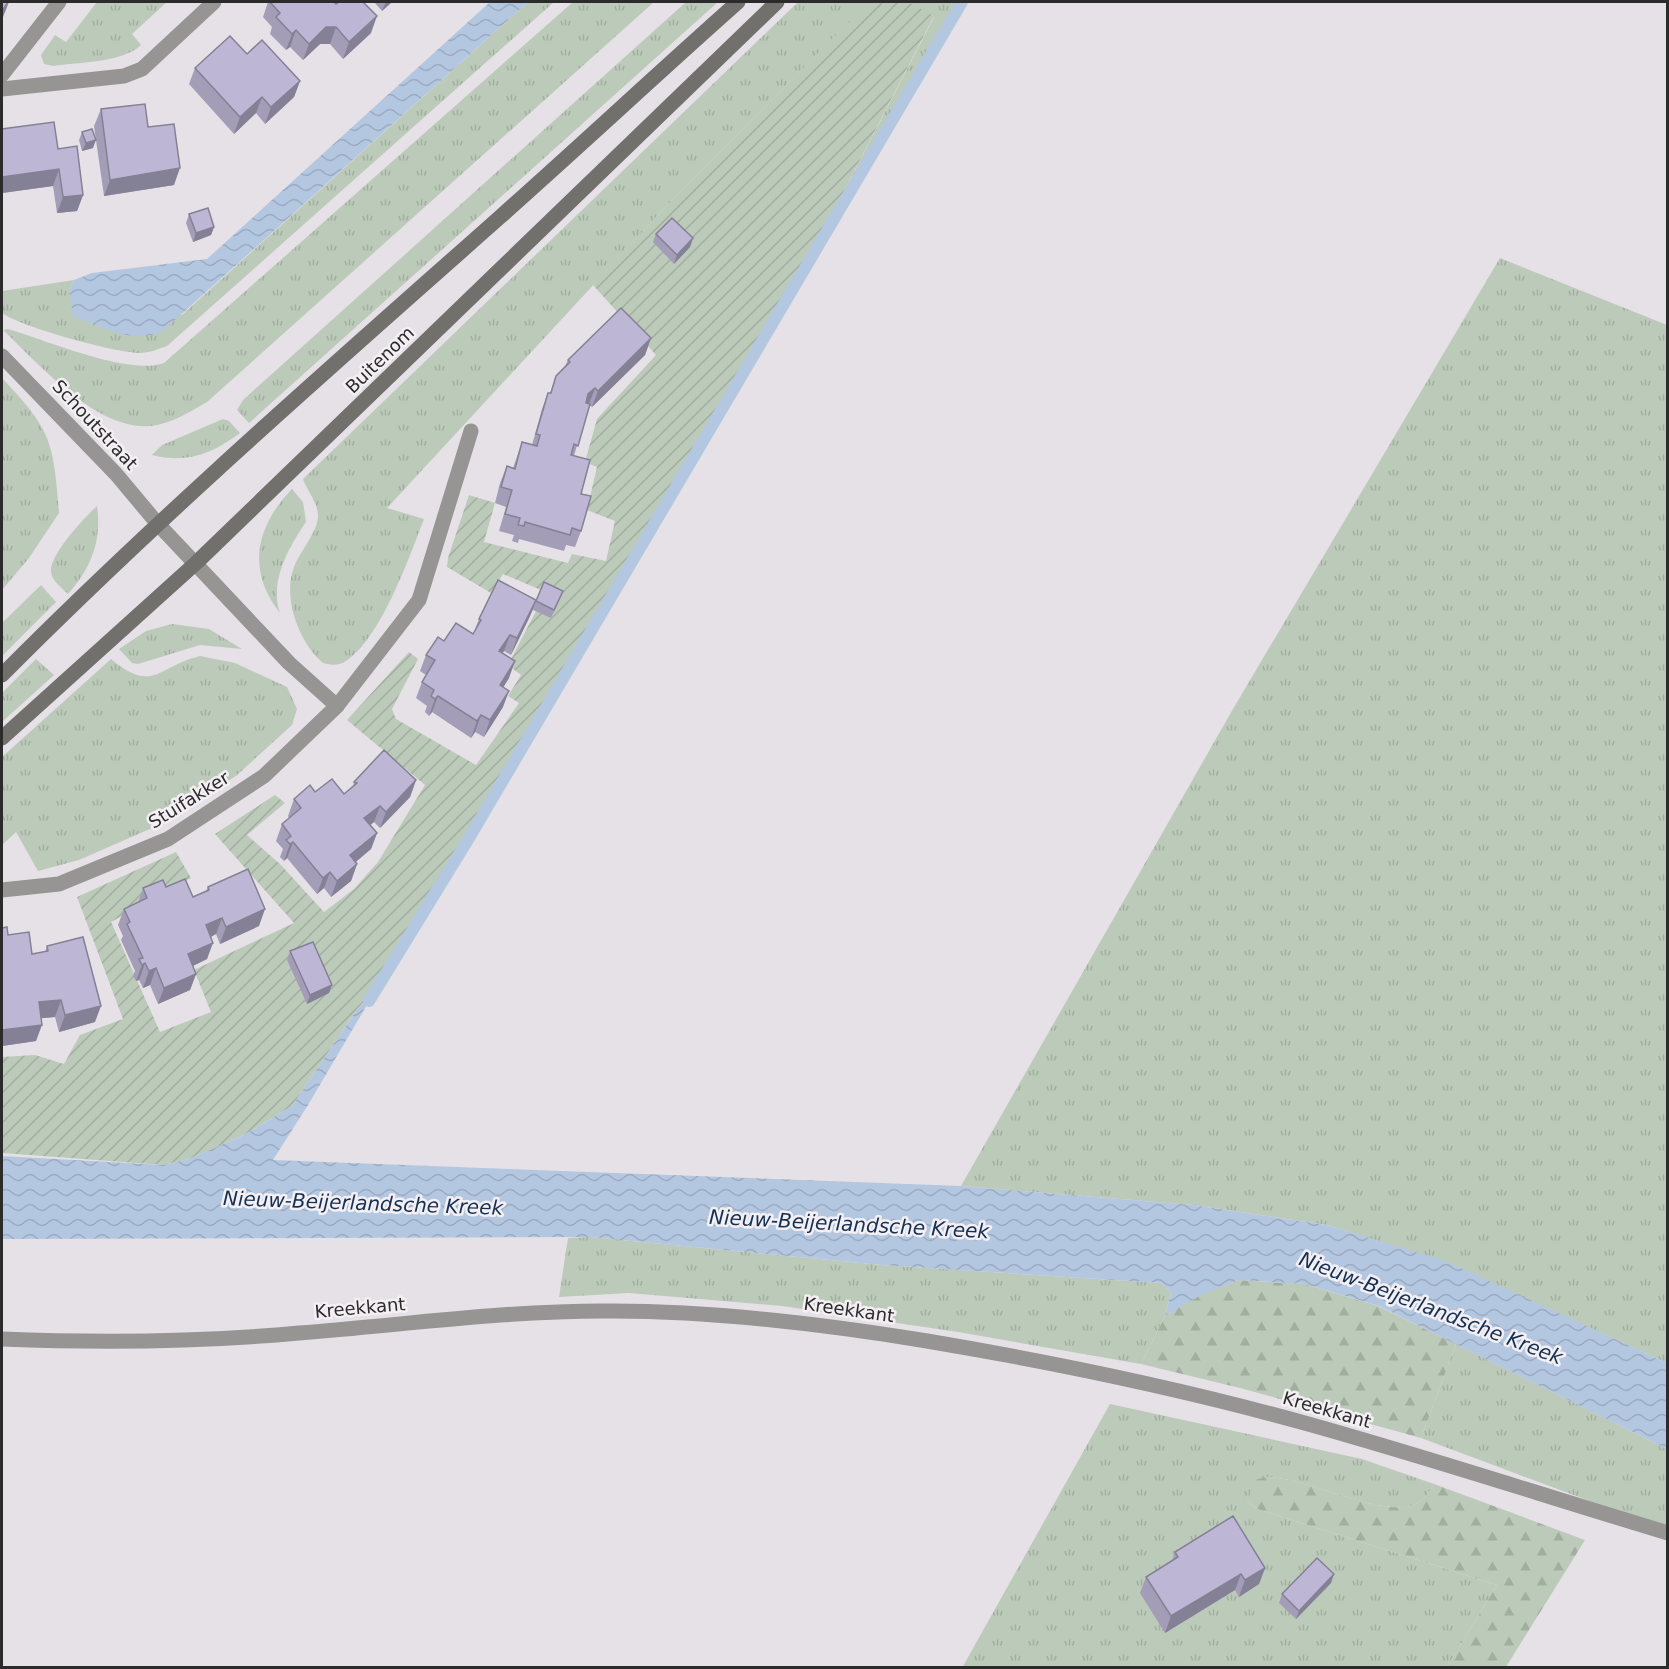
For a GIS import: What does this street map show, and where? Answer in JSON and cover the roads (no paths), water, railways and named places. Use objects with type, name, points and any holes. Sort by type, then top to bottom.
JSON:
[{"type":"main road","name":"Buitenom","points":[[2,675],[157,523],[738,2]]},
{"type":"main road","name":"Buitenom","points":[[2,738],[196,564],[777,2]]},
{"type":"street","points":[[2,75],[59,2]]},
{"type":"street","points":[[2,89],[124,76],[142,69],[214,2]]},
{"type":"street","name":"Schoutstraat","points":[[2,356],[116,474],[157,523]]},
{"type":"street","name":"Stuifakker","points":[[2,890],[59,884],[168,839],[264,776],[337,706],[419,600],[471,431]]},
{"type":"street","points":[[157,523],[289,663],[337,706]]},
{"type":"street","name":"Kreekkant","points":[[2,1339],[214,1338],[296,1334],[533,1313],[613,1311],[692,1314],[837,1327],[984,1351],[1168,1389],[1300,1422],[1668,1533]]},
{"type":"water","points":[[490,2],[528,2],[164,330],[142,336],[130,336],[73,316],[69,290],[74,280],[92,273],[207,259]]},
{"type":"water","name":"Nieuw-Beijerlandsche Kreek","points":[[377,988],[273,1160],[961,1186],[1193,1205],[1327,1225],[1448,1262],[1667,1363],[1667,1449],[1379,1306],[1305,1284],[1239,1280],[1201,1295],[1165,1316],[1171,1292],[1161,1283],[882,1265],[590,1237],[2,1239],[2,1156],[163,1165],[189,1159],[244,1135],[292,1106],[358,1008]]},
{"type":"waterway","points":[[369,1001],[469,838],[962,2]]}]
